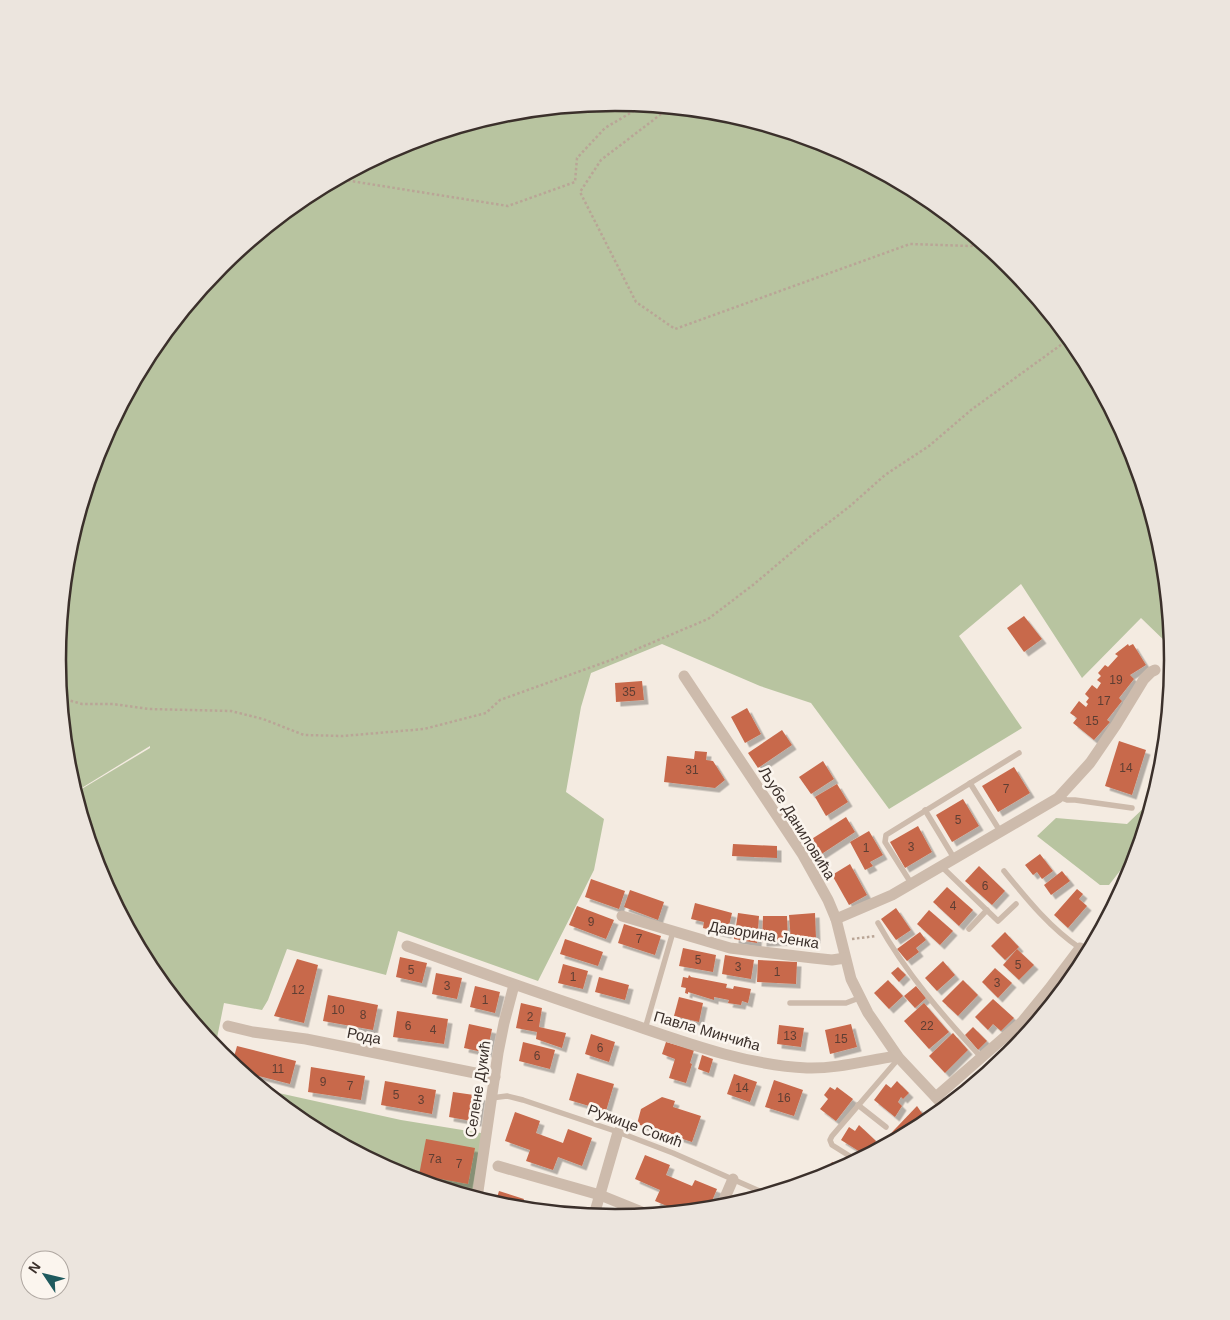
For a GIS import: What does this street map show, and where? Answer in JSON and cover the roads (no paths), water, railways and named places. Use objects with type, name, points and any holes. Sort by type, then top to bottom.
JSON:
[{"type":"street","points":[[836,919],[885,898],[1059,796],[1094,757],[1144,678],[1155,670]]},
{"type":"street","name":"Љубе Даниловића","points":[[684,676],[803,855],[828,900],[836,919],[851,979],[859,998],[898,1057],[940,1101]]},
{"type":"street","name":"Даворина Јенка","points":[[622,916],[730,948],[832,960],[845,958]]},
{"type":"street","name":"Павла Минчића","points":[[407,946],[514,986],[728,1055],[783,1066],[809,1068],[898,1057]]},
{"type":"street","points":[[936,1097],[1028,1015],[1071,966]]},
{"type":"street","name":"Селене Дукић","points":[[478,1191],[494,1076],[504,1023],[514,986]]},
{"type":"street","name":"Рода","points":[[228,1026],[253,1032],[306,1039],[494,1076]]},
{"type":"street","points":[[596,1208],[618,1132]]},
{"type":"street","points":[[498,1166],[600,1195],[633,1208]]},
{"type":"street","points":[[725,1197],[733,1178]]},
{"type":"lane","points":[[910,883],[885,842],[885,838],[889,833],[1019,753]]},
{"type":"lane","points":[[970,784],[1000,831]]},
{"type":"lane","points":[[1059,796],[1067,800],[1132,808]]},
{"type":"lane","points":[[925,810],[954,858]]},
{"type":"lane","points":[[941,866],[998,921],[1016,904]]},
{"type":"lane","points":[[1004,871],[1060,932],[1081,948]]},
{"type":"lane","points":[[969,929],[987,910]]},
{"type":"lane","points":[[878,923],[915,980],[943,1016],[981,1057]]},
{"type":"lane","points":[[645,1029],[673,932]]},
{"type":"lane","points":[[790,1003],[846,1003],[859,998]]},
{"type":"lane","points":[[849,1156],[832,1145],[830,1140],[898,1057]]},
{"type":"lane","name":"Ружице Сокић","points":[[491,1098],[507,1096],[523,1100],[618,1132],[733,1178],[757,1190]]},
{"type":"lane","points":[[858,1105],[886,1127]]}]
